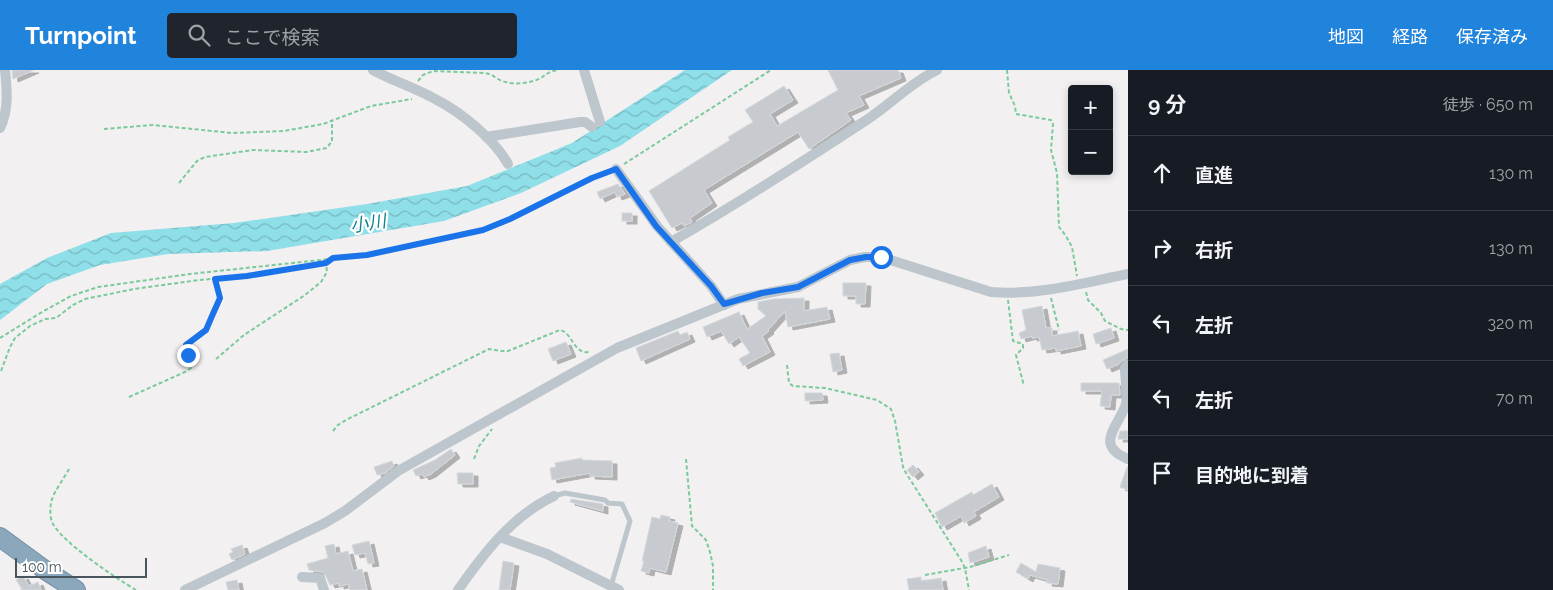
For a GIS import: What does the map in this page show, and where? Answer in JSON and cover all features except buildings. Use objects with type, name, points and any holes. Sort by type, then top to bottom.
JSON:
[{"type":"highway","points":[[0,537],[71,588]]},
{"type":"street","points":[[0,128],[5,118],[5,70]]},
{"type":"street","points":[[373,70],[436,99],[451,108],[486,137],[502,154],[508,164]]},
{"type":"street","points":[[486,137],[580,122],[596,125],[584,70]]},
{"type":"street","points":[[671,242],[812,156],[870,117],[925,76],[937,70]]},
{"type":"street","points":[[616,169],[656,226],[711,286],[724,304]]},
{"type":"street","points":[[185,590],[325,523],[398,471],[617,348],[724,304],[762,293],[798,287],[850,260],[881,257],[991,292],[1007,293],[1028,293],[1128,274]]},
{"type":"street","points":[[1128,364],[1124,368],[1127,402],[1111,431],[1110,440],[1117,454],[1128,459]]},
{"type":"street","points":[[450,590],[457,586],[460,588],[481,558],[524,514],[539,503],[554,496]]},
{"type":"street","points":[[500,537],[547,554],[615,588]]},
{"type":"street","points":[[302,577],[320,578],[324,590]]},
{"type":"lane","points":[[554,496],[565,493],[605,500],[608,503],[622,504],[630,521],[615,588]]},
{"type":"path","points":[[104,129],[153,125],[232,133],[263,133],[310,127],[371,106],[412,99],[416,96],[419,78],[426,72],[485,72],[492,74],[502,81],[517,84],[535,81],[547,72],[558,70]]},
{"type":"path","points":[[0,338],[71,296],[98,287],[367,255],[483,230],[510,219],[592,178],[616,169],[772,70]]},
{"type":"path","points":[[1007,70],[1009,93],[1015,106],[1016,114],[1051,120],[1053,124],[1051,150],[1057,172],[1059,227],[1072,247],[1081,283],[1088,300],[1101,313],[1105,321],[1121,329],[1128,330]]},
{"type":"path","points":[[179,183],[197,162],[205,157],[253,150],[306,152],[327,148],[332,141],[332,120]]},
{"type":"path","points":[[1,371],[15,338],[30,326],[44,319],[56,318],[79,302],[134,289],[247,276],[326,263],[333,258]]},
{"type":"path","points":[[216,359],[244,335],[305,295],[320,282],[327,272],[326,263]]},
{"type":"path","points":[[129,397],[191,368],[186,345],[206,330],[220,298],[215,279]]},
{"type":"path","points":[[1048,289],[1059,330]]},
{"type":"path","points":[[1007,293],[1013,341],[1023,344],[1023,348],[1016,354],[1024,386]]},
{"type":"path","points":[[333,431],[346,420],[489,349],[508,351],[560,330],[566,332],[579,350],[586,353],[590,352]]},
{"type":"path","points":[[787,365],[789,383],[793,386],[825,388],[877,400],[891,409],[903,467],[965,568],[969,590]]},
{"type":"path","points":[[474,459],[479,446],[494,426],[497,415]]},
{"type":"path","points":[[686,459],[692,526],[706,540],[710,552],[713,566],[713,590]]},
{"type":"path","points":[[69,469],[51,501],[51,520],[58,531],[76,547],[110,574],[136,590]]},
{"type":"path","points":[[925,575],[965,568],[1009,555]]},
{"type":"water","name":"小川","points":[[685,70],[732,70],[620,146],[521,193],[444,221],[267,251],[168,254],[100,265],[47,284],[0,320],[0,284],[47,258],[111,233],[234,223],[367,204],[467,186],[572,143]]},
{"type":"route","points":[[188,355],[186,345],[206,330],[220,298],[215,279],[247,276],[326,263],[333,258],[367,255],[483,230],[510,219],[592,178],[616,169],[656,226],[711,286],[724,304],[762,293],[798,287],[850,260],[881,257]]}]
